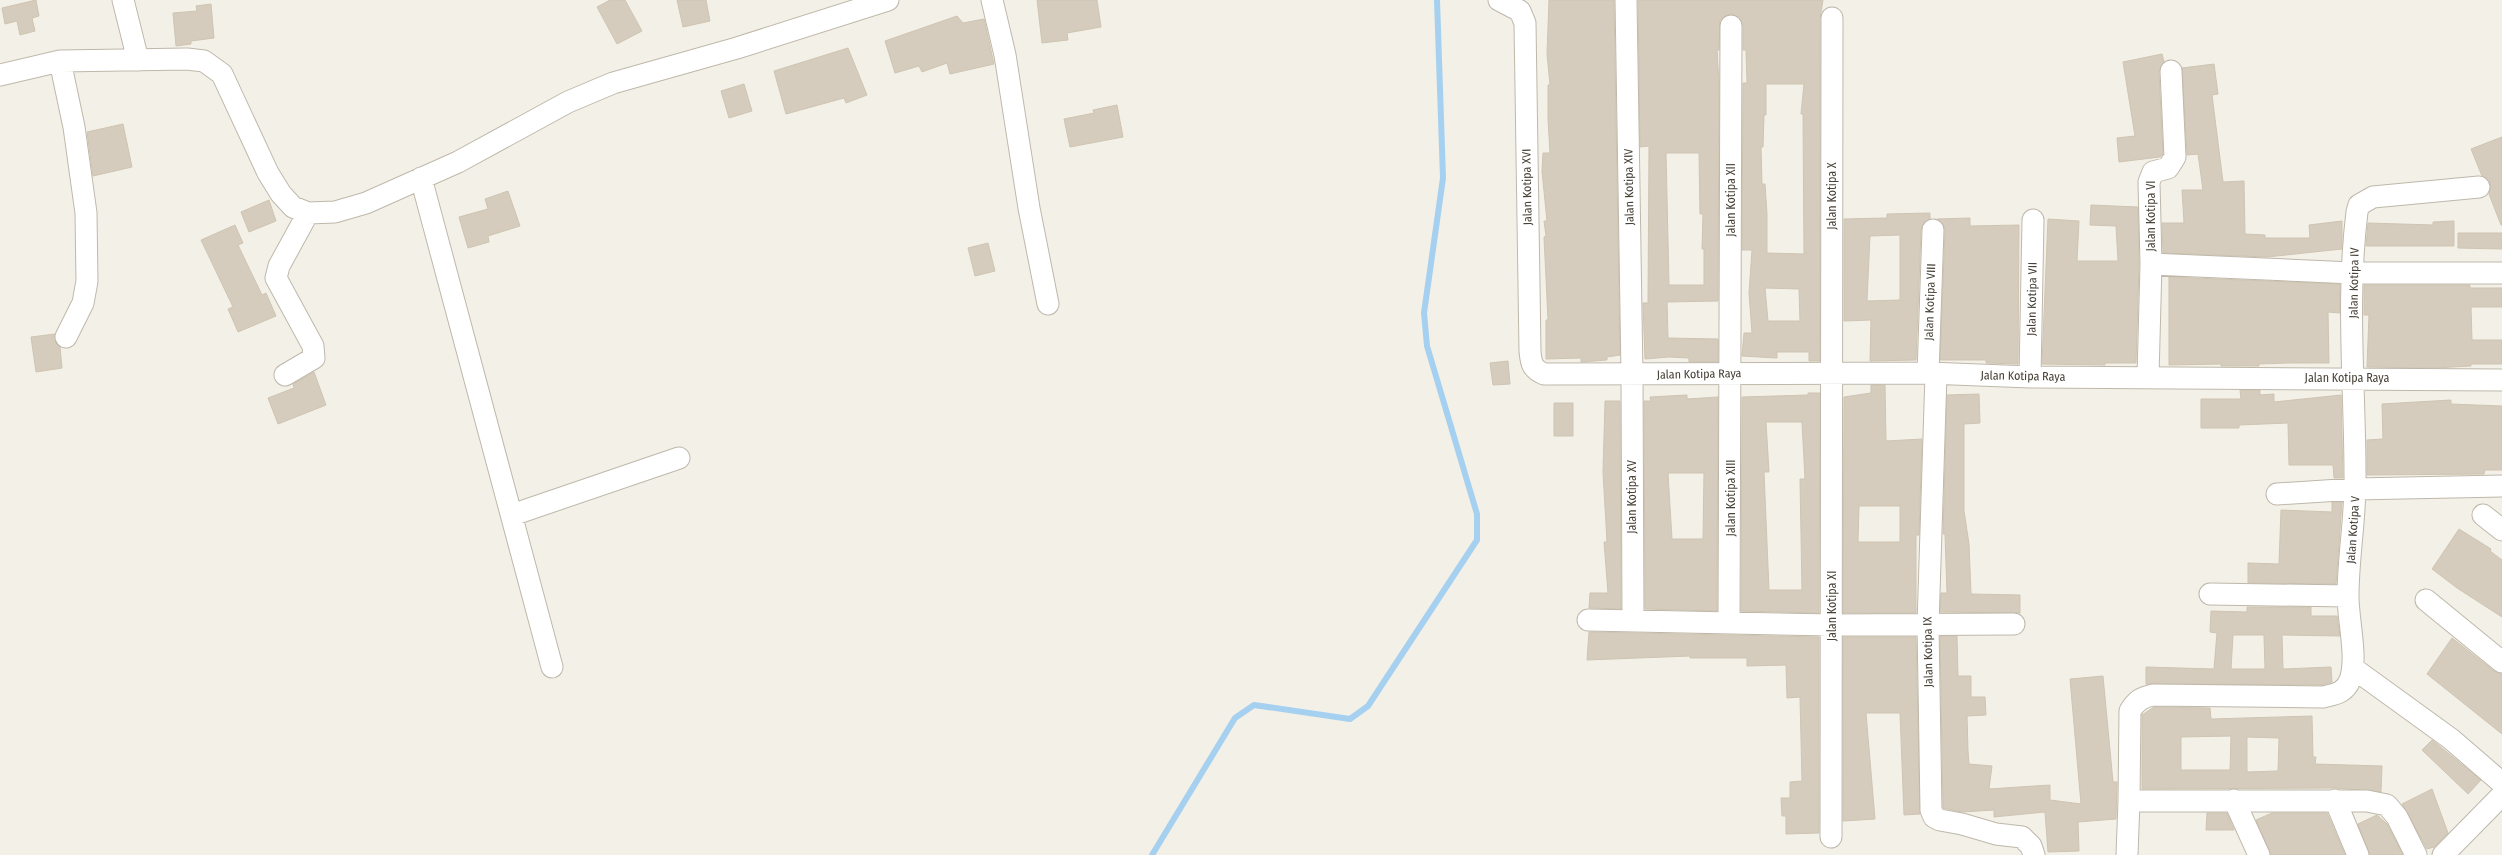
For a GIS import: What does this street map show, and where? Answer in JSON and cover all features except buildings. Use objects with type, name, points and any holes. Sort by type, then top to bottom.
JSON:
[{"type":"street","points":[[123,0],[138,60]]},
{"type":"street","points":[[0,75],[60,61],[187,59],[204,61],[216,68],[222,74],[268,173],[281,194],[293,207],[308,213],[335,212],[366,203],[458,162],[568,102],[613,83],[737,48],[888,0]]},
{"type":"street","points":[[992,0],[1005,55],[1029,208],[1048,304]]},
{"type":"street","name":"Jalan Kotipa XIV","points":[[1626,0],[1632,375]]},
{"type":"street","name":"Jalan Kotipa XVI","points":[[1502,2],[1520,11],[1525,23],[1530,351],[1533,367],[1544,374]]},
{"type":"street","name":"Jalan Kotipa X","points":[[1832,18],[1832,374]]},
{"type":"street","name":"Jalan Kotipa XII","points":[[1731,26],[1731,373]]},
{"type":"street","points":[[60,61],[74,127],[86,213],[87,281],[82,303],[66,337]]},
{"type":"street","name":"Jalan Kotipa VI","points":[[2148,377],[2151,264],[2150,179],[2156,169],[2168,168],[2175,157],[2171,70]]},
{"type":"street","points":[[421,178],[552,667]]},
{"type":"street","name":"Jalan Kotipa IV","points":[[2352,378],[2353,273],[2357,212],[2359,205],[2373,197],[2479,187]]},
{"type":"street","points":[[285,375],[314,358],[313,346],[276,278],[279,266],[308,213]]},
{"type":"street","name":"Jalan Kotipa VII","points":[[2030,377],[2033,220]]},
{"type":"street","name":"Jalan Kotipa VIII","points":[[1932,373],[1933,230]]},
{"type":"street","points":[[2151,264],[2353,273],[2502,273]]},
{"type":"street","name":"Jalan Kotipa Raya","points":[[1544,374],[1632,375],[1731,373],[1932,373],[2030,377],[2502,380]]},
{"type":"street","name":"Jalan Kotipa XIII","points":[[1729,623],[1731,373]]},
{"type":"street","name":"Jalan Kotipa IX","points":[[1932,373],[1928,625],[1931,810],[1934,817],[1940,820],[1962,824],[1996,834],[2022,837],[2031,846],[2034,855]]},
{"type":"street","name":"Jalan Kotipa XI","points":[[1831,837],[1833,625],[1832,374]]},
{"type":"street","name":"Jalan Kotipa XV","points":[[1632,375],[1633,620]]},
{"type":"street","name":"Jalan Kotipa V","points":[[2351,675],[2348,596],[2355,489],[2352,378]]},
{"type":"street","points":[[512,516],[679,458]]},
{"type":"street","points":[[2277,494],[2355,489],[2502,486]]},
{"type":"street","points":[[2483,514],[2502,530]]},
{"type":"street","points":[[2210,594],[2348,596]]},
{"type":"street","points":[[2426,600],[2502,662]]},
{"type":"street","points":[[1588,620],[1833,625],[2014,624]]},
{"type":"street","points":[[2127,855],[2130,711],[2135,702],[2144,697],[2153,695],[2323,697],[2339,693],[2351,675],[2451,739],[2502,783]]},
{"type":"street","points":[[2443,855],[2502,796]]},
{"type":"street","points":[[2234,800],[2259,855]]},
{"type":"street","points":[[2129,801],[2335,800],[2387,805],[2397,817],[2416,855]]},
{"type":"street","points":[[2335,800],[2358,855]]},
{"type":"waterway","points":[[1152,855],[1235,718],[1254,705],[1350,719],[1368,706],[1477,540],[1477,514],[1427,346],[1424,313],[1443,178],[1437,0]]}]
